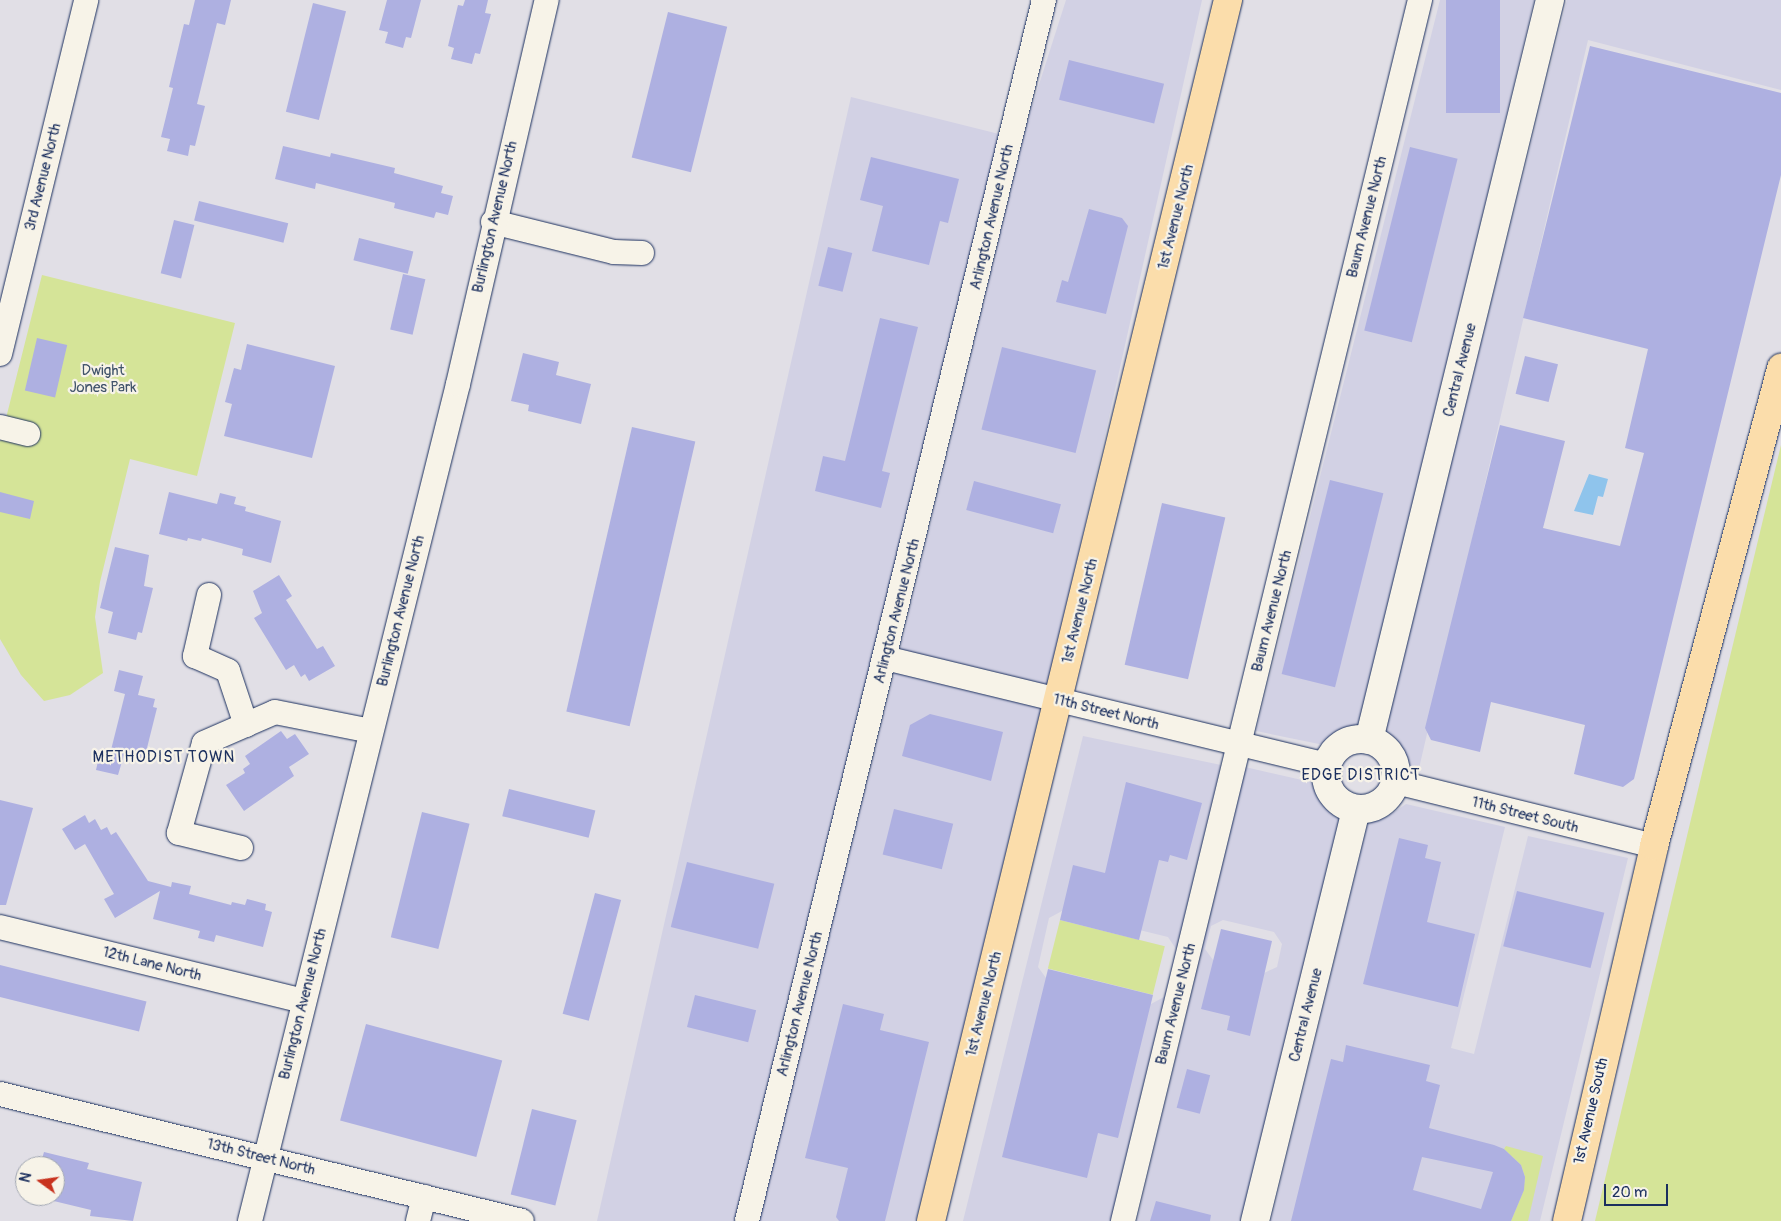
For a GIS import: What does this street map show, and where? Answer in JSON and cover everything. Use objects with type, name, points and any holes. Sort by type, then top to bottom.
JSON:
[{"type":"main road","name":"1st Avenue North","points":[[931,1221],[1228,0]]},
{"type":"main road","name":"1st Avenue South","points":[[1566,1221],[1654,846],[1781,371]]},
{"type":"street","name":"3rd Avenue North","points":[[0,354],[86,0]]},
{"type":"street","name":"Burlington Avenue North","points":[[250,1221],[303,1001],[458,384],[493,222],[547,0]]},
{"type":"street","name":"Arlington Avenue North","points":[[747,1221],[1044,0]]},
{"type":"street","name":"Baum Avenue North","points":[[1123,1221],[1420,0]]},
{"type":"street","name":"Central Avenue","points":[[1369,740],[1550,0]]},
{"type":"street","points":[[493,222],[614,252],[642,253]]},
{"type":"street","points":[[0,427],[28,434]]},
{"type":"street","points":[[210,594],[195,656],[228,671],[246,725]]},
{"type":"street","name":"11th Street North","points":[[885,658],[1327,765]]},
{"type":"street","points":[[241,848],[179,833],[204,743],[275,712],[371,731]]},
{"type":"street","points":[[1369,740],[1387,750],[1393,759],[1396,782],[1392,792],[1377,806],[1356,809],[1335,798],[1329,788],[1327,765],[1332,755],[1347,742],[1369,740]]},
{"type":"street","name":"11th Street South","points":[[1396,782],[1654,846]]},
{"type":"street","name":"Central Avenue","points":[[1255,1221],[1356,809]]},
{"type":"street","name":"12th Lane North","points":[[0,927],[303,1001]]},
{"type":"street","name":"13th Street North","points":[[0,1094],[522,1221]]},
{"type":"street","points":[[418,1221],[424,1197]]},
{"type":"shaded area","points":[[1066,0],[1202,0],[1049,686],[900,650],[1029,116]]},
{"type":"shaded area","points":[[1440,0],[1534,0],[1359,729],[1340,733],[1324,745],[1256,731]]},
{"type":"shaded area","points":[[1567,0],[1781,0],[1781,90],[1588,40],[1417,777],[1410,776],[1406,756],[1397,743],[1383,735]]},
{"type":"shaded area","points":[[851,97],[999,134],[734,1221],[597,1221]]},
{"type":"shaded area","points":[[895,671],[1044,708],[917,1221],[758,1220]]},
{"type":"shaded area","points":[[1083,736],[1221,765],[1112,1221],[963,1221]],"holes":[[[1062,911],[1168,937],[1176,949],[1164,997],[1151,1004],[1046,978],[1038,967],[1049,918]]]},
{"type":"shaded area","points":[[1245,767],[1315,783],[1324,802],[1340,819],[1242,1221],[1137,1221]],"holes":[[[1223,920],[1274,932],[1282,944],[1277,967],[1264,973],[1213,960],[1205,949],[1211,926]]]},
{"type":"shaded area","points":[[1406,804],[1505,827],[1451,1048],[1474,1054],[1528,836],[1628,858],[1540,1221],[1271,1221],[1368,822],[1388,816]]},
{"type":"green space","name":"Dwight Jones Park","points":[[42,275],[235,323],[197,476],[130,459],[100,582],[95,617],[103,673],[70,695],[44,701],[21,675],[0,639],[0,442]]},
{"type":"green space","points":[[1781,445],[1781,1221],[1595,1221],[1708,748]]},
{"type":"green space","points":[[1060,920],[1165,946],[1153,995],[1048,969]]},
{"type":"green space","points":[[1506,1146],[1543,1156],[1528,1221],[1511,1221],[1523,1192],[1525,1177],[1521,1165],[1504,1149]]},
{"type":"water","points":[[1589,474],[1608,479],[1603,497],[1598,496],[1593,515],[1574,511]]},
{"type":"building","points":[[195,0],[231,0],[225,25],[217,23],[197,104],[205,106],[195,146],[190,145],[188,156],[167,151],[170,139],[161,137],[173,88],[169,87],[184,24],[189,25]]},
{"type":"building","points":[[387,0],[421,0],[411,38],[406,37],[403,48],[385,43],[388,32],[379,30]]},
{"type":"building","points":[[465,0],[488,0],[485,13],[491,14],[480,54],[475,53],[472,64],[451,59],[454,48],[448,46],[458,5],[463,6]]},
{"type":"building","points":[[1446,0],[1500,0],[1500,113],[1446,113]]},
{"type":"building","points":[[313,3],[346,11],[319,120],[286,112]]},
{"type":"building","points":[[668,12],[727,27],[691,172],[632,158]]},
{"type":"building","points":[[1590,46],[1781,93],[1781,175],[1634,779],[1623,787],[1574,774],[1585,725],[1491,702],[1480,752],[1431,740],[1425,728],[1500,425],[1565,441],[1543,528],[1620,546],[1644,453],[1625,448],[1648,349],[1523,318]]},
{"type":"building","points":[[1069,60],[1164,84],[1154,123],[1059,100]]},
{"type":"building","points":[[283,146],[330,157],[331,153],[395,168],[394,173],[443,186],[441,193],[453,196],[448,215],[436,212],[434,218],[394,208],[395,203],[316,183],[315,189],[275,179]]},
{"type":"building","points":[[1410,147],[1458,159],[1412,342],[1364,330]]},
{"type":"building","points":[[871,157],[959,179],[948,223],[940,221],[929,265],[872,251],[883,206],[860,200]]},
{"type":"building","points":[[199,201],[288,223],[283,243],[194,220]]},
{"type":"building","points":[[1089,209],[1122,218],[1128,226],[1106,314],[1056,302],[1062,280],[1068,282]]},
{"type":"building","points":[[174,220],[194,225],[181,278],[161,273]]},
{"type":"building","points":[[359,238],[413,252],[408,274],[353,260]]},
{"type":"building","points":[[828,247],[852,253],[843,292],[818,286]]},
{"type":"building","points":[[403,274],[425,279],[413,335],[390,330]]},
{"type":"building","points":[[880,318],[918,327],[882,471],[890,473],[881,508],[815,491],[823,456],[845,461]]},
{"type":"building","points":[[37,338],[67,345],[55,398],[25,391]]},
{"type":"building","points":[[247,344],[335,366],[312,458],[224,436],[232,404],[225,402],[234,368],[241,370]]},
{"type":"building","points":[[1002,347],[1096,370],[1076,453],[981,429]]},
{"type":"building","points":[[523,353],[559,362],[556,375],[591,384],[581,424],[528,411],[529,405],[511,401]]},
{"type":"building","points":[[1525,356],[1558,364],[1549,402],[1516,394]]},
{"type":"building","points":[[632,427],[695,442],[630,726],[566,712]]},
{"type":"building","points":[[1330,480],[1383,493],[1335,687],[1282,674]]},
{"type":"building","points":[[974,481],[1061,504],[1053,533],[966,510]]},
{"type":"building","points":[[0,492],[34,501],[30,519],[0,512]]},
{"type":"building","points":[[169,492],[217,504],[220,493],[236,497],[234,504],[246,507],[245,511],[281,521],[271,563],[242,555],[243,549],[202,538],[201,541],[188,538],[187,541],[159,534]]},
{"type":"building","points":[[1162,503],[1225,518],[1188,679],[1125,665]]},
{"type":"building","points":[[115,547],[149,555],[144,586],[153,588],[142,633],[138,632],[136,640],[108,633],[113,612],[100,608]]},
{"type":"building","points":[[279,575],[292,596],[286,600],[317,649],[323,646],[335,666],[309,681],[305,674],[301,677],[294,665],[286,670],[254,618],[262,613],[253,591]]},
{"type":"building","points":[[119,670],[143,676],[138,695],[155,699],[153,707],[157,708],[144,760],[124,755],[118,775],[96,770],[101,748],[111,750],[125,694],[114,691]]},
{"type":"building","points":[[930,714],[1003,732],[991,781],[902,756],[910,725]]},
{"type":"building","points":[[281,731],[287,739],[295,734],[309,754],[289,767],[294,776],[244,811],[226,785],[245,773],[243,769],[250,764],[245,756]]},
{"type":"building","points":[[1126,782],[1202,803],[1187,860],[1170,855],[1168,862],[1159,860],[1139,940],[1060,920],[1073,865],[1105,873]]},
{"type":"building","points":[[509,789],[595,811],[589,838],[502,816]]},
{"type":"building","points":[[0,800],[33,808],[6,905],[0,905]]},
{"type":"building","points":[[894,809],[953,824],[942,869],[883,855]]},
{"type":"building","points":[[422,812],[470,824],[438,949],[391,937]]},
{"type":"building","points":[[85,815],[89,823],[95,819],[101,830],[107,827],[111,835],[116,832],[148,881],[171,887],[172,882],[191,886],[189,894],[231,905],[232,902],[245,905],[247,899],[266,904],[265,910],[272,912],[263,947],[216,935],[214,942],[198,938],[200,931],[153,919],[160,891],[115,918],[104,899],[114,894],[85,844],[75,850],[62,829]]},
{"type":"building","points":[[1399,838],[1428,845],[1425,858],[1441,862],[1427,922],[1475,934],[1458,1007],[1363,984]]},
{"type":"building","points":[[687,862],[774,884],[758,949],[671,927]]},
{"type":"building","points":[[1517,891],[1604,913],[1591,968],[1503,946]]},
{"type":"building","points":[[595,893],[621,900],[589,1021],[563,1014]]},
{"type":"building","points":[[1221,929],[1272,941],[1250,1036],[1227,1030],[1230,1016],[1201,1009]]},
{"type":"building","points":[[0,965],[147,1002],[139,1032],[0,997]]},
{"type":"building","points":[[1048,969],[1153,995],[1118,1138],[1098,1133],[1087,1178],[1002,1157]]},
{"type":"building","points":[[695,995],[756,1010],[748,1042],[687,1027]]},
{"type":"building","points":[[843,1004],[884,1014],[880,1030],[929,1042],[885,1221],[839,1221],[836,1217],[848,1168],[805,1158]]},
{"type":"building","points":[[366,1024],[502,1060],[476,1157],[340,1121]]},
{"type":"building","points":[[1346,1045],[1430,1065],[1426,1081],[1440,1085],[1429,1128],[1504,1149],[1521,1165],[1525,1177],[1524,1190],[1511,1221],[1291,1221],[1331,1059],[1343,1062]],"holes":[[[1422,1157],[1493,1172],[1481,1209],[1413,1190]]]},
{"type":"building","points":[[1187,1069],[1210,1075],[1200,1114],[1177,1108]]},
{"type":"building","points":[[532,1109],[577,1120],[555,1206],[511,1194]]},
{"type":"building","points":[[44,1152],[60,1156],[43,1156]]},
{"type":"building","points":[[65,1157],[89,1163],[87,1169],[142,1182],[133,1221],[90,1216],[91,1210],[65,1204]]},
{"type":"building","points":[[1156,1201],[1211,1215],[1210,1221],[1150,1221]]},
{"type":"district","name":"METHODIST TOWN","points":[[164,757]]},
{"type":"district","name":"EDGE DISTRICT","points":[[1361,775]]}]
